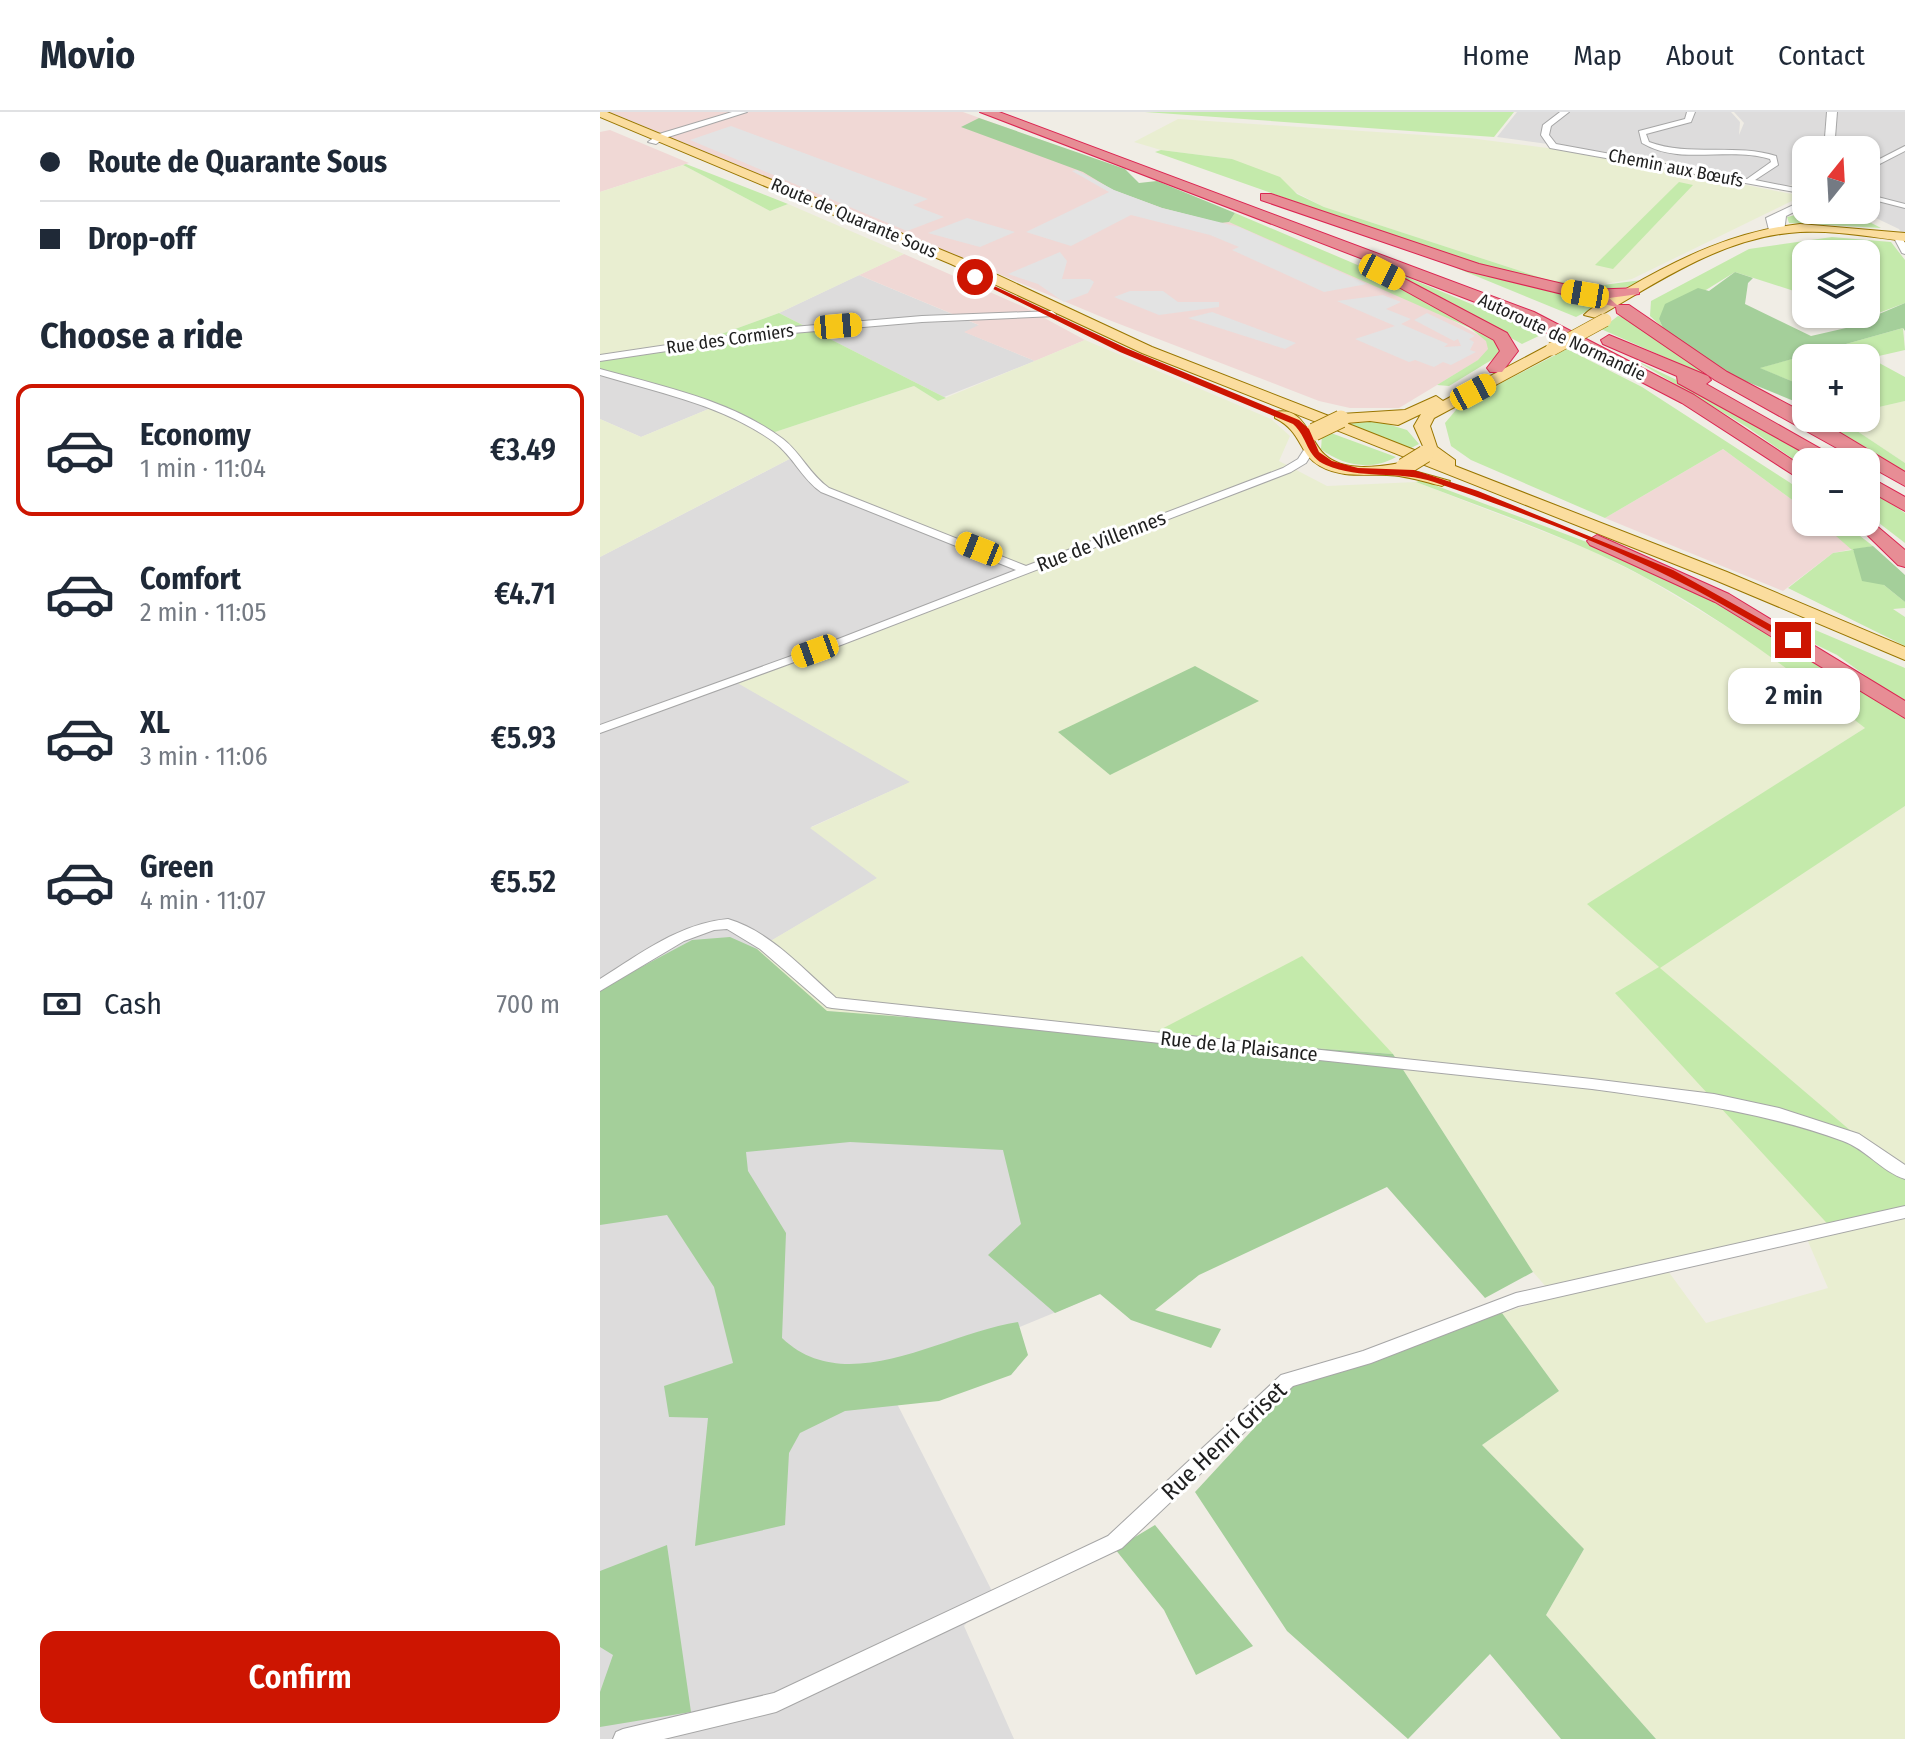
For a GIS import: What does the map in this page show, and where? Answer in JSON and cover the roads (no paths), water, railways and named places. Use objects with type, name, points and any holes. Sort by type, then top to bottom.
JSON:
[{"type":"highway","name":"Autoroute de Normandie","points":[[987,112],[1199,189],[1528,316],[1688,399],[1792,468]]},
{"type":"highway","name":"Autoroute de Normandie","points":[[1014,112],[1391,249],[1605,317],[1735,405],[1810,448]]},
{"type":"highway","points":[[1141,157],[1187,169]]},
{"type":"highway","points":[[1199,189],[1204,196],[1382,272],[1494,333],[1507,344],[1509,351],[1496,368]]},
{"type":"highway","points":[[1243,189],[1474,268],[1585,294],[1639,295],[1643,312],[1654,327],[1721,376],[1821,429],[1905,480]]},
{"type":"highway","points":[[1585,294],[1605,317],[1740,398],[1834,448]]},
{"type":"highway","points":[[1605,317],[1654,327]]},
{"type":"highway","points":[[1880,474],[1905,489]]},
{"type":"highway","points":[[1880,490],[1905,505]]},
{"type":"highway","points":[[1880,534],[1905,554]]},
{"type":"highway","points":[[1879,536],[1905,561]]},
{"type":"highway","points":[[1597,541],[1722,598],[1905,711]]},
{"type":"main road","name":"Route de Quarante Sous","points":[[600,113],[1043,310],[1276,407],[1715,579],[1856,640]]},
{"type":"main road","name":"Route de Quarante Sous","points":[[600,120],[662,139],[840,205],[925,241],[1043,310],[1721,576],[1905,652]]},
{"type":"main road","points":[[1043,310],[1312,410],[1348,418],[1385,417],[1418,411],[1496,368],[1605,317],[1735,239],[1780,230],[1819,228],[1901,236]]},
{"type":"main road","points":[[1780,230],[1795,237]]},
{"type":"main road","points":[[1743,248],[1749,242],[1778,236],[1780,230]]},
{"type":"main road","points":[[1639,295],[1743,248],[1795,237],[1901,236]]},
{"type":"main road","points":[[1043,310],[1123,350],[1291,420],[1304,429],[1319,457],[1333,465],[1360,471],[1396,468],[1427,476],[1856,640],[1905,663]]},
{"type":"main road","points":[[1425,445],[1423,424],[1430,413],[1473,392],[1546,347]]},
{"type":"main road","points":[[1473,392],[1440,418],[1438,435],[1443,445],[1469,464],[1551,502]]},
{"type":"main road","points":[[1385,417],[1407,423],[1441,460],[1769,589],[1905,652]]},
{"type":"main road","points":[[1311,440],[1348,418]]},
{"type":"main road","points":[[1396,468],[1425,445]]},
{"type":"street","points":[[662,139],[742,112]]},
{"type":"street","name":"Chemin aux Bœufs","points":[[1565,112],[1547,125],[1545,135],[1553,146],[1792,189]]},
{"type":"street","points":[[1691,112],[1688,120],[1642,133],[1646,143],[1676,151],[1737,149],[1773,158],[1775,163],[1771,168],[1749,181]]},
{"type":"street","points":[[1830,136],[1832,112]]},
{"type":"street","points":[[1880,162],[1905,148]]},
{"type":"street","points":[[1894,154],[1905,156]]},
{"type":"street","points":[[1880,200],[1905,206]]},
{"type":"street","points":[[1780,230],[1781,214],[1792,203]]},
{"type":"street","points":[[1901,236],[1905,251]]},
{"type":"street","name":"Rue des Cormiers","points":[[600,358],[781,331],[1043,310]]},
{"type":"street","points":[[600,372],[667,388],[721,408],[780,442],[808,477],[825,490],[1025,570]]},
{"type":"street","name":"Rue de Villennes","points":[[600,729],[1287,470],[1302,461],[1311,440]]},
{"type":"street","name":"Rue de Villennes","points":[[1287,470],[1333,465]]},
{"type":"street","name":"Rue de la Plaisance","points":[[600,986],[701,927],[730,923],[764,945],[832,1003],[1592,1084],[1714,1100],[1779,1114],[1853,1138],[1905,1173]]},
{"type":"street","name":"Rue Henri Griset","points":[[623,1739],[776,1702],[1115,1542],[1287,1380],[1365,1358],[1516,1300],[1905,1212]]}]
